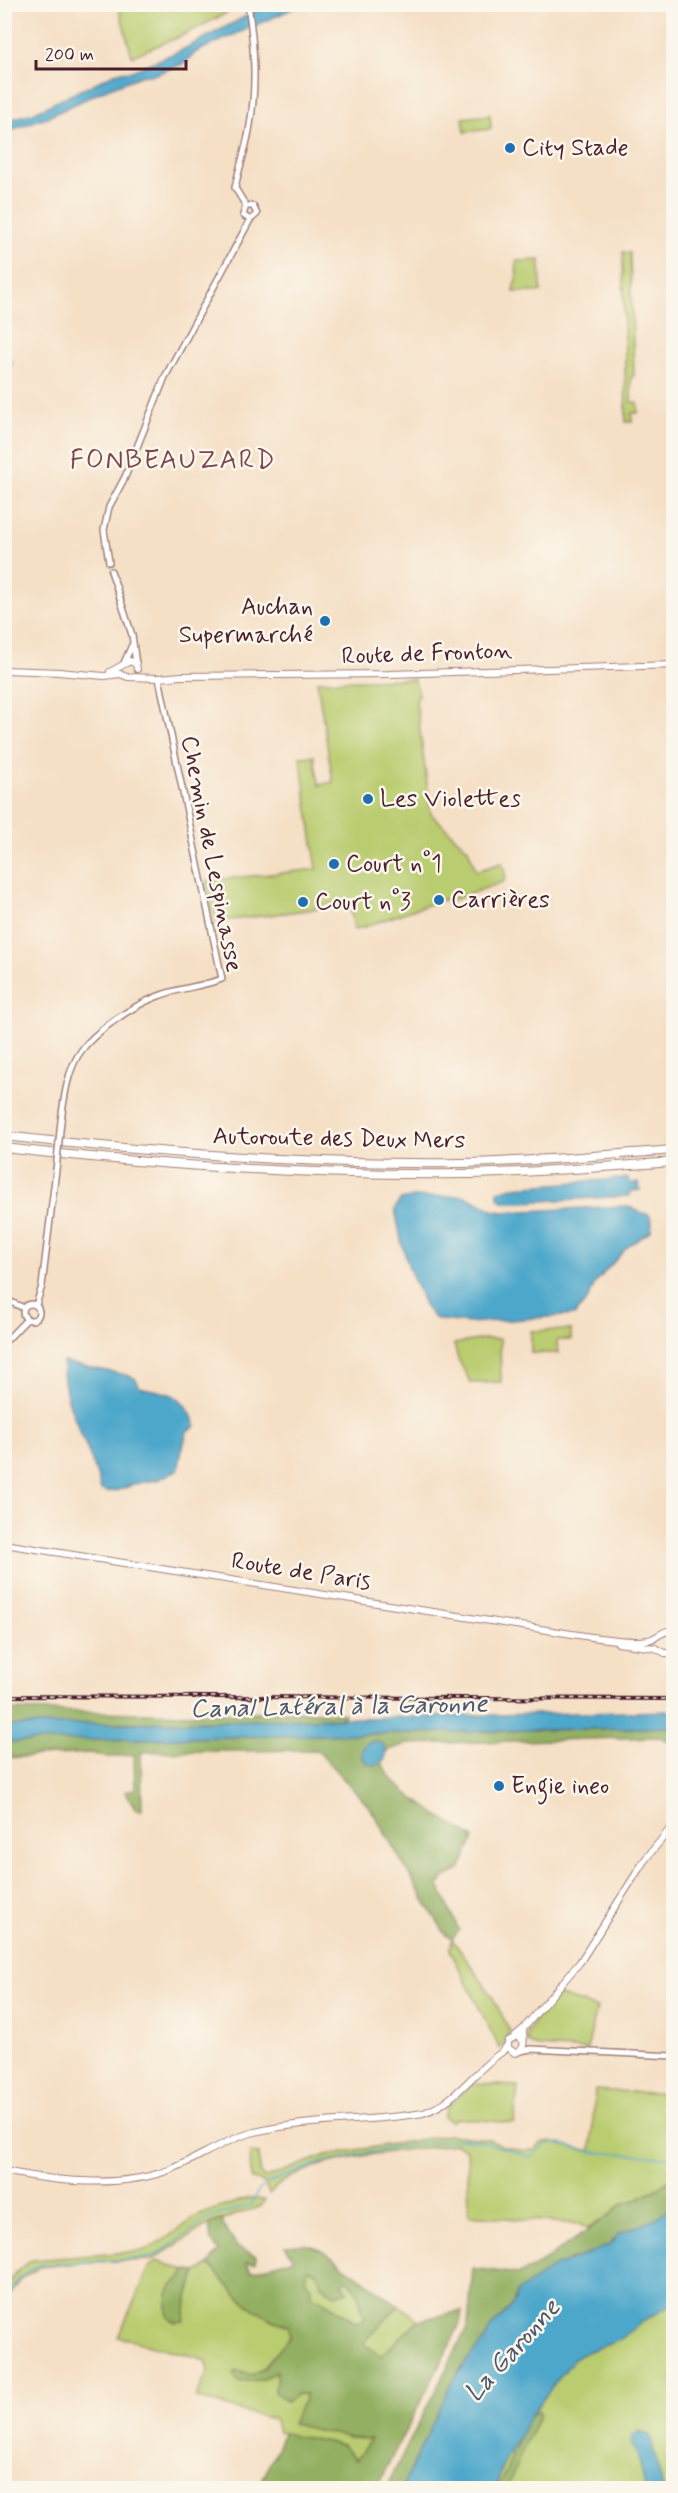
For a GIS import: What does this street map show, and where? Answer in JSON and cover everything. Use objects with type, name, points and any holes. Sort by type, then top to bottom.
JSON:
[{"type":"highway","name":"Autoroute des Deux Mers","points":[[4,1136],[137,1151],[322,1161],[473,1162],[674,1150]]},
{"type":"highway","name":"Autoroute des Deux Mers","points":[[4,1148],[136,1162],[321,1173],[462,1174],[674,1162]]},
{"type":"main road","points":[[4,670],[108,672],[130,661],[150,674],[181,676]]},
{"type":"main road","points":[[124,664],[124,674]]},
{"type":"main road","name":"Route de Fronton","points":[[181,676],[398,674],[674,665]]},
{"type":"main road","points":[[133,676],[136,667]]},
{"type":"main road","points":[[58,672],[104,676],[124,674],[159,678],[181,676]]},
{"type":"main road","name":"Route de Paris","points":[[4,1544],[591,1637],[660,1650],[668,1654],[674,1653]]},
{"type":"main road","name":"Route de Paris","points":[[591,1637],[635,1641],[674,1631]]},
{"type":"main road","points":[[659,1636],[657,1643],[660,1650]]},
{"type":"main road","points":[[4,2171],[66,2180],[141,2177],[172,2169],[250,2133],[314,2121],[423,2113],[434,2110],[450,2099],[502,2052],[510,2039],[523,2029],[580,1962],[644,1862],[674,1824]]},
{"type":"main road","points":[[502,2052],[517,2052],[523,2048],[523,2029]]},
{"type":"main road","points":[[514,2036],[523,2041]]},
{"type":"main road","points":[[507,2044],[509,2050],[517,2052]]},
{"type":"street","points":[[248,4],[255,66],[251,124],[235,188],[246,206],[243,215],[250,220]]},
{"type":"street","points":[[136,667],[132,635],[111,571],[114,566],[109,562],[104,530],[110,507],[165,377],[250,220],[255,217],[257,211],[251,205],[246,206]]},
{"type":"street","points":[[124,664],[132,650],[132,635]]},
{"type":"street","name":"Chemin de Lespinasse","points":[[36,1305],[42,1286],[61,1121],[71,1073],[79,1053],[90,1041],[130,1011],[156,997],[222,979],[159,678]]},
{"type":"street","points":[[4,1299],[24,1308]]},
{"type":"street","points":[[29,1304],[36,1305],[40,1311],[38,1317],[32,1320],[27,1319],[23,1313],[24,1308],[29,1304]]},
{"type":"street","points":[[4,1343],[27,1319]]},
{"type":"street","points":[[523,2041],[531,2049]]},
{"type":"street","points":[[517,2052],[531,2049],[674,2056]]},
{"type":"green space","points":[[118,5],[228,5],[231,11],[181,36],[132,56]]},
{"type":"green space","points":[[490,115],[491,129],[465,132],[463,118]]},
{"type":"green space","points":[[623,252],[630,253],[634,376],[631,377],[631,402],[638,403],[638,413],[632,413],[632,421],[626,422]]},
{"type":"green space","points":[[540,260],[541,292],[514,292],[514,283],[517,283],[516,261]]},
{"type":"green space","name":"Les Violettes","points":[[414,679],[419,695],[416,701],[431,814],[468,849],[476,871],[502,863],[506,877],[503,882],[447,902],[446,899],[438,901],[354,930],[349,900],[322,905],[322,908],[215,922],[206,881],[317,869],[300,757],[314,756],[319,785],[333,782],[317,681]]},
{"type":"green space","points":[[571,1330],[571,1340],[557,1340],[558,1353],[531,1353],[531,1331]]},
{"type":"green space","points":[[483,1339],[500,1339],[501,1382],[471,1383],[458,1359],[454,1344]]},
{"type":"green space","points":[[4,1710],[186,1714],[291,1711],[344,1713],[345,1716],[5,1726]]},
{"type":"green space","points":[[674,1727],[673,1745],[661,1737],[408,1744],[389,1750],[381,1760],[387,1772],[397,1783],[422,1804],[474,1838],[460,1870],[443,1878],[439,1886],[459,1930],[452,1939],[446,1935],[429,1908],[371,1809],[317,1750],[141,1752],[142,1810],[136,1810],[125,1791],[135,1789],[134,1754],[106,1757],[88,1753],[5,1758],[5,1742]]},
{"type":"green space","points":[[452,1939],[492,1996],[510,2031],[500,2049],[450,1950]]},
{"type":"green space","points":[[558,1995],[597,2008],[587,2050],[539,2047],[528,2042],[529,2029]]},
{"type":"green space","points":[[472,2084],[518,2086],[514,2123],[457,2118],[451,2122],[443,2117],[446,2108]]},
{"type":"green space","points":[[595,2090],[673,2094],[673,2179],[635,2200],[621,2204],[611,2214],[587,2229],[579,2224],[469,2215],[467,2149],[455,2144],[356,2157],[330,2163],[305,2171],[285,2181],[269,2194],[263,2183],[251,2179],[250,2153],[259,2154],[260,2174],[266,2178],[326,2155],[448,2135],[489,2139],[502,2146],[524,2151],[535,2150],[543,2142],[550,2142],[591,2151]]},
{"type":"green space","points":[[673,2179],[673,2206],[653,2220],[618,2234],[610,2245],[582,2257],[571,2259],[517,2292],[513,2305],[491,2327],[485,2340],[459,2371],[402,2488],[386,2488],[468,2326],[473,2268],[518,2274],[533,2268],[611,2214],[621,2204],[635,2200]]},
{"type":"green space","points":[[248,2198],[265,2200],[259,2207],[209,2224],[152,2260],[85,2262],[40,2267],[22,2278],[11,2294],[5,2294],[7,2284],[15,2274],[33,2260],[142,2251],[162,2241],[194,2218]]},
{"type":"green space","points":[[223,2219],[223,2225],[237,2247],[256,2256],[255,2263],[247,2262],[251,2272],[294,2258],[285,2246],[305,2244],[320,2249],[399,2305],[364,2343],[381,2356],[419,2320],[462,2311],[460,2323],[451,2343],[376,2488],[258,2488],[284,2433],[342,2445],[356,2460],[371,2439],[350,2438],[292,2424],[306,2394],[297,2394],[287,2402],[275,2392],[277,2371],[261,2380],[239,2382],[233,2374],[237,2371],[252,2375],[263,2369],[290,2337],[289,2326],[255,2309],[235,2293],[210,2264],[219,2251],[211,2241],[209,2224]],"holes":[[[307,2269],[317,2271],[321,2285],[334,2294],[348,2292],[342,2283],[347,2279],[360,2295],[361,2311],[366,2318],[358,2323],[322,2300],[312,2297],[310,2285],[305,2279]]]},
{"type":"green space","points":[[157,2261],[186,2271],[181,2280],[172,2287],[186,2302],[197,2272],[210,2264],[226,2284],[255,2309],[289,2326],[290,2337],[263,2369],[252,2375],[237,2371],[261,2380],[277,2370],[275,2392],[286,2402],[298,2394],[306,2394],[293,2424],[350,2438],[371,2439],[356,2460],[342,2445],[278,2432],[275,2420],[196,2398],[208,2371],[206,2362],[200,2358],[118,2337],[150,2266]]},
{"type":"green space","points":[[306,2268],[317,2271],[347,2292],[342,2283],[347,2279],[360,2295],[361,2311],[366,2318],[358,2323],[322,2300],[312,2297],[310,2285],[305,2279]]},
{"type":"green space","points":[[186,2271],[197,2272],[190,2288],[184,2321],[175,2322],[168,2317],[168,2297],[172,2286]]},
{"type":"green space","points":[[673,2304],[673,2488],[496,2488],[501,2469],[530,2416],[573,2360],[586,2352],[618,2340],[643,2321]]},
{"type":"green space","points":[[399,2305],[419,2320],[381,2356],[364,2343]]},
{"type":"green space","points":[[538,2410],[539,2417],[507,2488],[497,2488],[508,2467],[524,2425],[528,2418]]},
{"type":"water","points":[[267,5],[301,5],[196,52],[185,63],[153,75],[143,75],[102,91],[44,119],[5,133],[5,121],[33,113],[118,72],[132,71],[184,49]]},
{"type":"water","points":[[628,1178],[629,1183],[639,1183],[640,1190],[630,1191],[629,1196],[523,1202],[505,1202],[498,1198],[498,1191],[513,1187]]},
{"type":"water","points":[[465,1196],[495,1211],[505,1212],[626,1206],[649,1215],[652,1221],[651,1231],[628,1246],[595,1283],[588,1299],[574,1315],[470,1323],[440,1320],[433,1317],[425,1307],[409,1268],[395,1209],[400,1200],[416,1197]]},
{"type":"water","points":[[63,1362],[126,1375],[135,1378],[140,1387],[169,1394],[181,1400],[196,1426],[187,1431],[179,1469],[157,1480],[138,1483],[119,1490],[107,1492],[101,1490],[67,1395]]},
{"type":"water","points":[[674,1711],[673,1727],[4,1742],[5,1726]]},
{"type":"water","points":[[374,1741],[379,1742],[385,1748],[385,1758],[379,1764],[374,1765],[369,1764],[363,1758],[362,1753],[363,1748],[369,1742]]},
{"type":"water","name":"La Garonne","points":[[673,2206],[673,2304],[643,2321],[618,2341],[586,2352],[573,2360],[530,2416],[501,2469],[496,2488],[402,2488],[450,2386],[471,2355],[485,2340],[491,2327],[513,2305],[517,2292],[554,2267],[610,2245],[618,2234],[653,2220]]},
{"type":"water","points":[[639,2431],[650,2436],[663,2488],[645,2488],[639,2459],[631,2443],[634,2435]]},
{"type":"waterway","points":[[4,381],[13,361]]},
{"type":"waterway","points":[[4,2335],[8,2331],[11,2292],[21,2277],[39,2265],[148,2258],[158,2254],[209,2218],[250,2205],[260,2189],[268,2183],[320,2163],[394,2147],[463,2139],[481,2141],[531,2157],[548,2144],[554,2143],[592,2152],[674,2158]]},
{"type":"railway","points":[[4,1696],[674,1699]]},
{"type":"place","name":"City Stade","points":[[510,148]]},
{"type":"place","name":"Auchan Supermarché","points":[[325,621]]},
{"type":"place","name":"Les Violettes","points":[[368,799]]},
{"type":"place","name":"Court n°1","points":[[334,864]]},
{"type":"place","name":"Carrières","points":[[439,900]]},
{"type":"place","name":"Court n°3","points":[[303,902]]},
{"type":"place","name":"Engie ineo","points":[[499,1786]]},
{"type":"district","name":"FONBEAUZARD","points":[[173,460]]},
{"type":"water label","name":"Canal Latéral à la Garonne","points":[[339,1707]]}]
